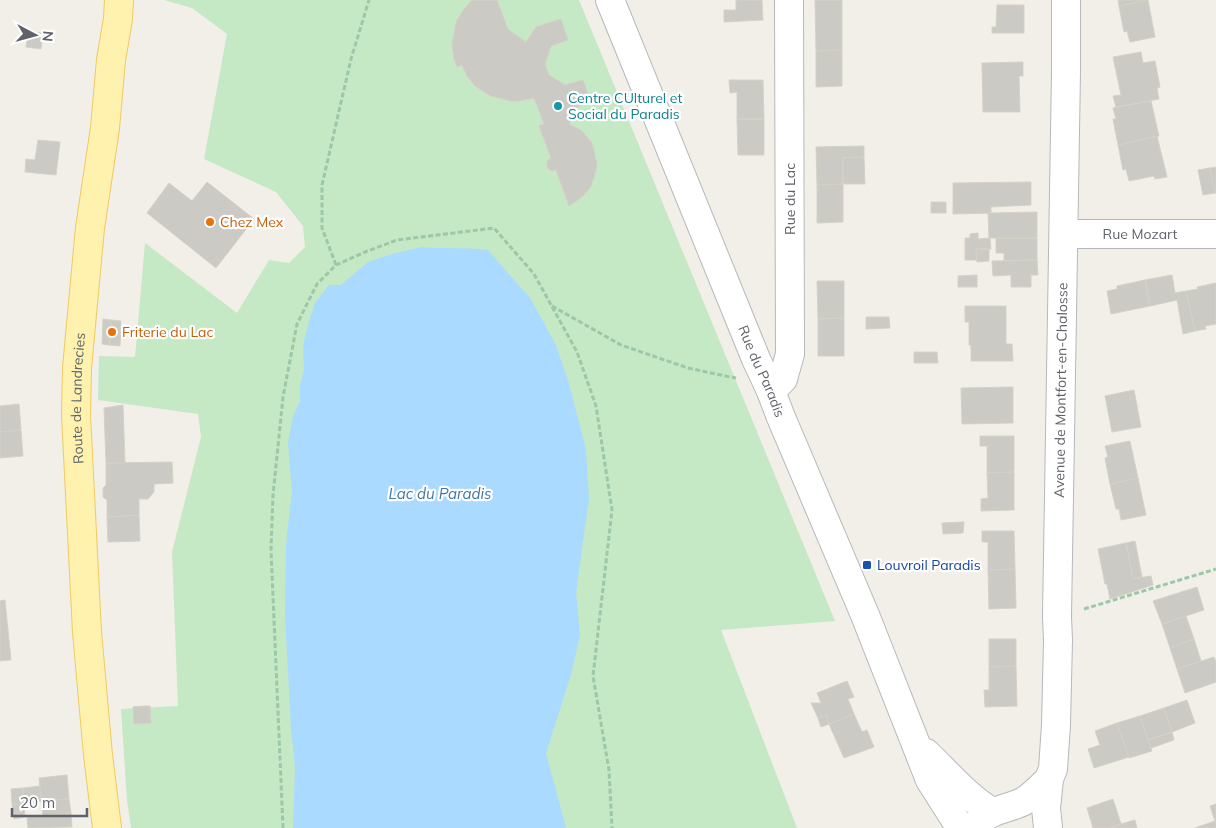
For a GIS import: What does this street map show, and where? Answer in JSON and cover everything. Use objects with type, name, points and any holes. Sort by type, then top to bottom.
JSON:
[{"type":"main road","name":"Route de Landrecies","points":[[107,828],[97,746],[87,632],[76,415],[77,368],[90,228],[105,128],[119,0]]},
{"type":"street","name":"Rue du Paradis","points":[[610,0],[756,360],[771,391],[865,615],[930,780],[959,828]]},
{"type":"street","name":"Rue du Lac","points":[[771,391],[783,379],[790,354],[788,0]]},
{"type":"street","name":"Avenue de Montfort-en-Chalosse","points":[[1047,828],[1046,808],[1049,779],[1053,769],[1056,725],[1058,640],[1066,0]]},
{"type":"street","name":"Rue Mozart","points":[[1064,234],[1216,234]]},
{"type":"street","name":"Rue du Paradis","points":[[916,743],[956,783],[992,815],[1028,810],[1047,828]]},
{"type":"street","points":[[992,815],[1023,801],[1034,794],[1049,779]]},
{"type":"path","points":[[336,265],[322,228],[322,185],[351,59],[369,0]]},
{"type":"path","points":[[282,828],[271,550],[273,495],[282,397],[297,324],[316,284],[336,265],[397,240],[494,228],[534,274],[577,352],[596,406],[612,510],[593,676],[609,770],[612,828]]},
{"type":"path","points":[[552,306],[620,345],[688,368],[737,378]]},
{"type":"path","points":[[1057,617],[1216,569]]},
{"type":"green space","points":[[164,0],[579,0],[835,621],[721,630],[797,828],[131,828],[127,800],[121,709],[178,706],[172,552],[201,437],[198,414],[98,400],[99,356],[135,357],[145,243],[237,313],[269,260],[289,263],[305,247],[303,226],[276,192],[204,159],[227,34],[192,8]]},
{"type":"water","name":"Lac du Paradis","points":[[421,247],[488,250],[530,298],[555,343],[568,380],[586,449],[589,499],[576,592],[580,635],[571,675],[546,753],[566,828],[293,828],[295,767],[285,616],[286,544],[292,491],[288,443],[293,416],[300,401],[300,385],[304,370],[303,345],[315,303],[329,285],[341,285],[368,262]]},
{"type":"building","name":"Centre CUlturel et Social du Paradis","points":[[472,0],[497,0],[508,29],[526,42],[536,27],[561,19],[568,40],[551,46],[545,64],[549,75],[565,85],[583,80],[591,102],[567,111],[573,117],[569,124],[582,131],[592,143],[597,165],[590,188],[582,197],[569,206],[556,170],[551,171],[547,167],[547,161],[551,158],[539,126],[544,124],[534,98],[510,101],[491,96],[475,86],[467,76],[462,65],[457,67],[452,45],[455,28],[457,20]]},
{"type":"building","points":[[736,0],[762,0],[763,20],[724,22],[724,10],[736,10]]},
{"type":"building","points":[[815,0],[842,0],[842,50],[816,51]]},
{"type":"building","points":[[1118,0],[1148,0],[1119,6]]},
{"type":"building","points":[[1148,0],[1155,37],[1130,42],[1127,31],[1124,32],[1119,6]]},
{"type":"building","points":[[997,5],[1024,5],[1024,33],[992,33],[992,27],[996,27]]},
{"type":"building","points":[[28,32],[43,33],[41,49],[26,47]]},
{"type":"building","points":[[842,50],[842,86],[816,87],[816,51]]},
{"type":"building","points":[[1141,52],[1143,63],[1155,61],[1160,87],[1157,88],[1159,99],[1116,107],[1113,96],[1121,95],[1113,57]]},
{"type":"building","points":[[1023,62],[1023,76],[1019,76],[1020,112],[983,112],[982,63]]},
{"type":"building","points":[[729,80],[763,80],[764,119],[737,119],[737,92],[730,93]]},
{"type":"building","points":[[1151,101],[1159,136],[1118,145],[1113,108]]},
{"type":"building","points":[[737,119],[764,119],[764,155],[738,155]]},
{"type":"building","points":[[1157,136],[1167,177],[1155,179],[1154,176],[1129,181],[1126,169],[1123,170],[1118,145]]},
{"type":"building","points":[[38,140],[60,142],[56,175],[25,172],[26,159],[35,160]]},
{"type":"building","points":[[864,146],[864,157],[843,158],[843,184],[817,185],[816,147]]},
{"type":"building","points":[[864,157],[865,184],[843,184],[843,158]]},
{"type":"building","points":[[1216,167],[1216,193],[1215,193],[1210,168]]},
{"type":"building","points":[[1210,168],[1215,193],[1203,195],[1198,170]]},
{"type":"building","points":[[207,182],[254,219],[216,268],[147,213],[169,183],[192,201]]},
{"type":"building","points":[[1031,182],[1031,205],[991,207],[991,213],[953,214],[953,183]]},
{"type":"building","points":[[843,184],[843,222],[817,223],[817,185]]},
{"type":"building","points":[[931,202],[946,202],[946,213],[931,213]]},
{"type":"building","points":[[1037,212],[1037,238],[989,238],[988,213]]},
{"type":"building","points":[[978,233],[978,239],[990,238],[991,249],[976,249],[977,260],[965,260],[965,238],[970,238],[970,234]]},
{"type":"building","points":[[996,238],[1037,238],[1037,260],[1004,261],[1004,253],[996,253]]},
{"type":"building","points":[[976,249],[989,249],[989,261],[977,262]]},
{"type":"building","points":[[1037,260],[1038,275],[1031,275],[1031,287],[1011,287],[1011,275],[993,276],[992,261]]},
{"type":"building","points":[[977,275],[977,287],[958,287],[958,276]]},
{"type":"building","points":[[1172,275],[1175,293],[1186,291],[1195,331],[1183,334],[1177,300],[1150,306],[1145,280]]},
{"type":"building","points":[[1145,280],[1150,306],[1111,314],[1107,291],[1117,289],[1117,286]]},
{"type":"building","points":[[817,281],[844,281],[844,318],[818,319]]},
{"type":"building","points":[[1216,283],[1216,324],[1205,326],[1206,329],[1195,331],[1186,291]]},
{"type":"building","points":[[965,306],[1006,306],[1006,344],[1012,344],[1013,361],[971,361],[969,322],[965,322]]},
{"type":"building","points":[[866,317],[889,317],[890,328],[866,329]]},
{"type":"building","points":[[844,318],[844,356],[818,356],[818,319]]},
{"type":"building","points":[[103,319],[111,320],[109,345],[102,344]]},
{"type":"building","points":[[111,320],[121,321],[120,346],[109,345]]},
{"type":"building","points":[[914,352],[937,352],[938,363],[914,363]]},
{"type":"building","points":[[1013,387],[1013,423],[962,424],[961,388]]},
{"type":"building","points":[[1134,390],[1141,427],[1112,432],[1105,396]]},
{"type":"building","points":[[19,404],[21,430],[0,432],[0,406]]},
{"type":"building","points":[[123,405],[125,463],[106,463],[104,408]]},
{"type":"building","points":[[21,430],[23,456],[0,458],[0,432]]},
{"type":"building","points":[[980,436],[1014,436],[1014,472],[987,473],[987,446],[980,446]]},
{"type":"building","points":[[1130,441],[1138,478],[1110,484],[1105,458],[1108,457],[1105,446]]},
{"type":"building","points":[[172,462],[173,483],[154,484],[154,492],[148,499],[139,499],[139,515],[107,517],[107,500],[103,497],[103,488],[106,485],[106,463]]},
{"type":"building","points":[[1014,472],[1014,510],[981,511],[981,499],[988,498],[987,473]]},
{"type":"building","points":[[1138,478],[1146,515],[1121,520],[1119,509],[1116,509],[1110,484]]},
{"type":"building","points":[[139,515],[140,541],[108,542],[107,517]]},
{"type":"building","points":[[964,522],[963,533],[943,534],[942,523]]},
{"type":"building","points":[[982,531],[1014,531],[1015,569],[988,570],[988,542],[982,542]]},
{"type":"building","points":[[1135,541],[1142,577],[1133,579],[1126,543]]},
{"type":"building","points":[[1126,543],[1133,579],[1151,576],[1153,585],[1110,599],[1098,549]]},
{"type":"building","points":[[1015,569],[1016,608],[989,609],[988,570]]},
{"type":"building","points":[[1197,587],[1204,610],[1162,624],[1153,601]]},
{"type":"building","points":[[5,600],[11,660],[0,661],[0,601]]},
{"type":"building","points":[[1186,616],[1194,639],[1170,648],[1162,624]]},
{"type":"building","points":[[989,639],[1016,639],[1016,666],[989,667]]},
{"type":"building","points":[[1194,639],[1201,661],[1177,669],[1170,648]]},
{"type":"building","points":[[1214,657],[1216,662],[1216,682],[1185,693],[1177,669]]},
{"type":"building","points":[[1016,666],[1017,706],[985,707],[984,690],[989,690],[989,667]]},
{"type":"building","points":[[847,681],[854,697],[848,699],[854,714],[829,724],[826,715],[818,718],[811,703],[821,703],[817,693]]},
{"type":"building","points":[[1187,700],[1195,723],[1172,732],[1164,708]]},
{"type":"building","points":[[150,706],[151,723],[134,724],[133,707]]},
{"type":"building","points":[[1164,708],[1172,732],[1148,740],[1140,716]]},
{"type":"building","points":[[854,714],[862,732],[867,730],[874,747],[844,758],[829,724]]},
{"type":"building","points":[[826,715],[829,724],[821,727],[818,718]]},
{"type":"building","points":[[1140,716],[1152,751],[1129,758],[1117,723]]},
{"type":"building","points":[[1117,723],[1129,757],[1094,768],[1088,749],[1100,745],[1095,731]]},
{"type":"building","points":[[1172,732],[1174,740],[1151,748],[1148,740]]},
{"type":"building","points":[[67,775],[69,799],[41,801],[39,778]]},
{"type":"building","points":[[40,786],[41,801],[24,803],[23,788]]},
{"type":"building","points":[[23,788],[24,803],[12,804],[11,789]]},
{"type":"building","points":[[69,799],[71,813],[43,816],[41,801]]},
{"type":"building","points":[[1113,799],[1121,824],[1111,828],[1093,828],[1087,808]]},
{"type":"building","points":[[24,803],[25,817],[14,819],[12,804]]},
{"type":"building","points":[[1216,804],[1216,828],[1195,828],[1215,821],[1210,806]]},
{"type":"building","points":[[71,813],[72,827],[28,828],[27,817]]},
{"type":"building","points":[[1135,820],[1137,828],[1111,828],[1121,824]]},
{"type":"place","name":"Centre CUlturel et Social du Paradis","points":[[558,106]]},
{"type":"place","name":"Chez Mex","points":[[210,222]]},
{"type":"place","name":"Friterie du Lac","points":[[112,332]]},
{"type":"place","name":"Louvroil Paradis","points":[[867,565]]}]
